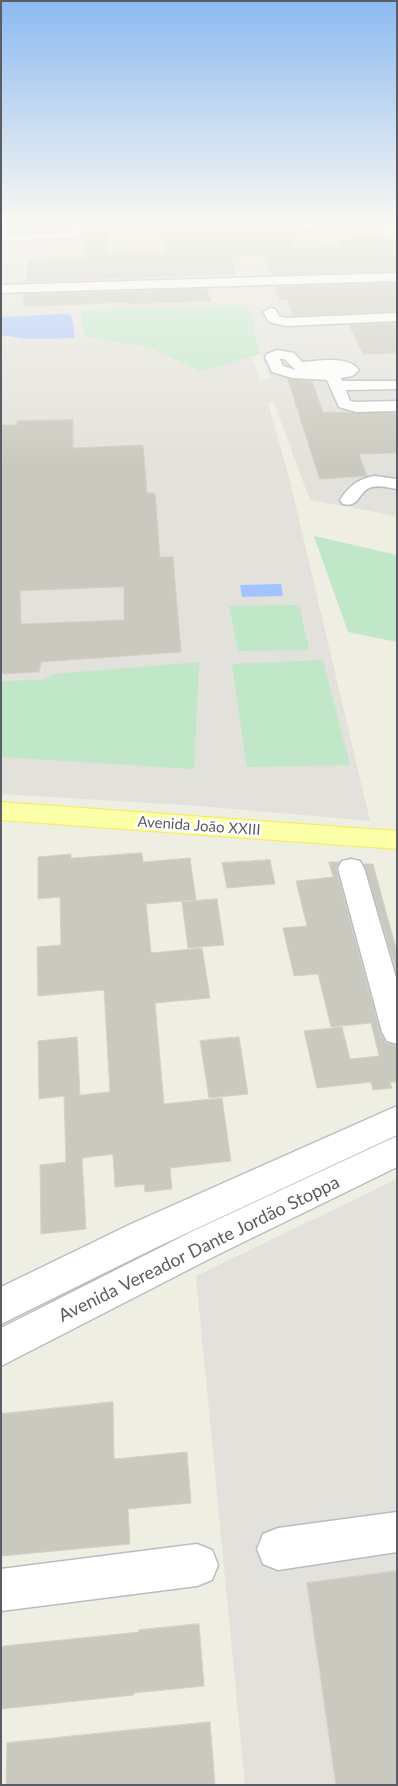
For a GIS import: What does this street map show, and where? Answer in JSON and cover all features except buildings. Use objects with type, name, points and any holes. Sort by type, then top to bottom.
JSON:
[{"type":"main road","name":"Avenida João XXIII","points":[[1,811],[397,840]]},
{"type":"street","points":[[270,312],[274,319],[286,322],[397,317]]},
{"type":"street","points":[[397,385],[334,380],[344,404],[349,406],[397,406]]},
{"type":"street","points":[[349,500],[354,490],[365,483],[374,481],[397,484]]},
{"type":"street","points":[[351,868],[397,1032]]},
{"type":"street","name":"Avenida Vereador Dante Jordão Stoppa","points":[[1,1306],[143,1236],[397,1120]]},
{"type":"street","name":"Avenida Vereador Dante Jordão Stoppa","points":[[1,1348],[203,1244],[397,1152]]},
{"type":"street","points":[[278,1548],[397,1532]]},
{"type":"street","points":[[1,1590],[197,1565]]},
{"type":"shaded area","points":[[1,301],[397,301],[397,516],[310,500],[274,403],[268,403],[289,477],[370,821],[200,806],[1,794]],"holes":[[[235,304],[249,310],[255,326],[251,326],[270,378],[261,379],[262,386]]]},
{"type":"shaded area","points":[[397,1179],[397,1785],[245,1785],[196,1276]]},
{"type":"green space","points":[[235,305],[249,310],[255,326],[252,327],[261,354],[200,371],[150,348],[84,336],[81,310]]},
{"type":"green space","points":[[314,536],[397,555],[397,642],[348,632]]},
{"type":"green space","points":[[299,605],[309,650],[238,651],[229,606]]},
{"type":"green space","points":[[323,660],[350,765],[247,767],[232,664]]},
{"type":"green space","points":[[199,662],[194,769],[1,757],[1,681],[42,680],[53,674]]},
{"type":"water","points":[[69,314],[72,317],[75,338],[27,339],[1,335],[2,317]]},
{"type":"water","points":[[281,584],[283,596],[242,597],[240,585]]}]
